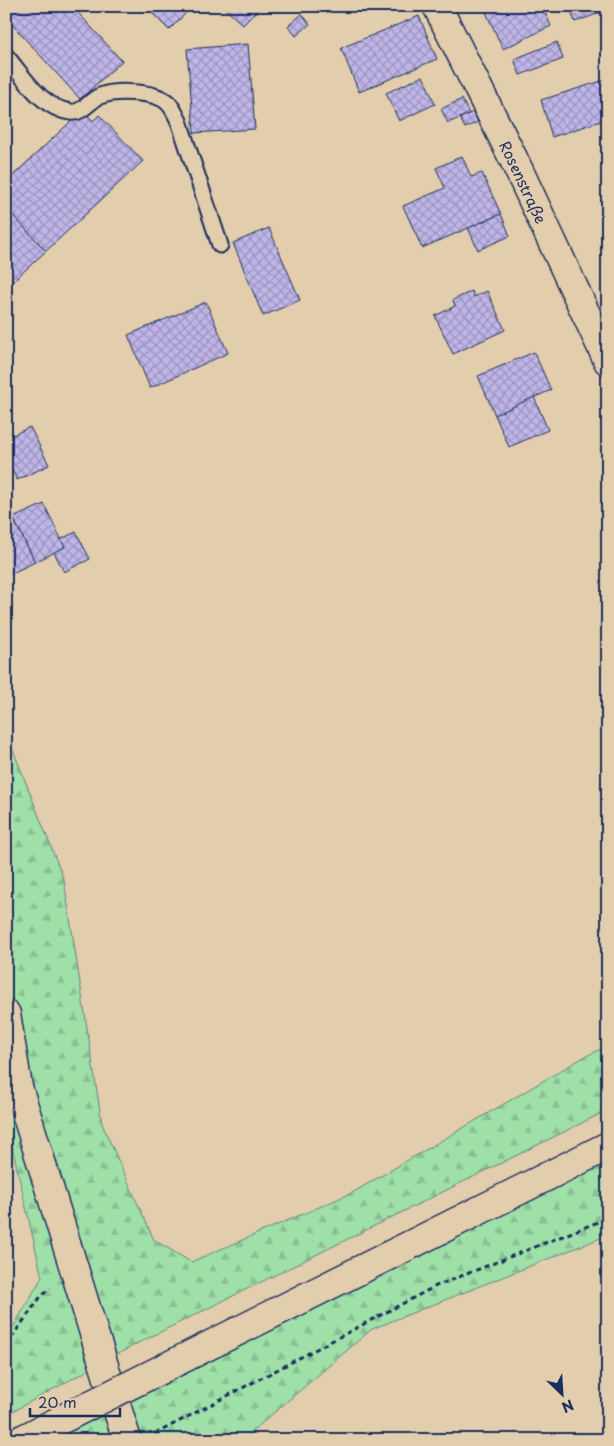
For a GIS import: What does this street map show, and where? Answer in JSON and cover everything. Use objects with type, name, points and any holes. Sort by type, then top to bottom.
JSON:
[{"type":"street","name":"Rosenstraße","points":[[437,6],[514,160],[608,361]]},
{"type":"street","points":[[6,1014],[18,1088],[73,1266],[140,1438]]},
{"type":"street","points":[[21,1440],[608,1146]]},
{"type":"lane","points":[[6,56],[43,99],[70,112],[78,112],[98,97],[114,93],[143,93],[168,103],[179,121],[220,245]]},
{"type":"path","points":[[140,1438],[436,1286],[608,1218]]},
{"type":"path","points":[[6,1345],[42,1295],[73,1266]]},
{"type":"green space","points":[[6,732],[64,880],[102,1124],[154,1240],[191,1262],[352,1193],[584,1057],[608,1046],[608,1110],[138,1343],[6,1415],[6,1340],[42,1277],[6,1120]]},
{"type":"green space","points":[[608,1162],[608,1235],[372,1329],[249,1434],[249,1440],[54,1440]]},
{"type":"building","points":[[9,6],[72,6],[122,61],[80,99],[6,18],[6,9]]},
{"type":"building","points":[[145,6],[193,6],[169,30]]},
{"type":"building","points":[[223,6],[261,6],[243,25],[223,7]]},
{"type":"building","points":[[483,6],[542,6],[551,26],[503,49]]},
{"type":"building","points":[[569,6],[608,6],[608,10],[575,22]]},
{"type":"building","points":[[302,14],[310,24],[296,36],[288,26]]},
{"type":"building","points":[[419,16],[437,59],[359,92],[341,48]]},
{"type":"building","points":[[557,42],[563,59],[520,75],[514,59]]},
{"type":"building","points":[[248,44],[255,129],[194,133],[187,49]]},
{"type":"building","points":[[423,76],[435,104],[399,121],[386,93]]},
{"type":"building","points":[[608,79],[608,128],[604,120],[552,137],[541,100]]},
{"type":"building","points":[[462,99],[469,114],[448,123],[441,109]]},
{"type":"building","points":[[83,110],[93,121],[99,115],[143,161],[46,251],[6,208],[6,182]]},
{"type":"building","points":[[473,112],[478,122],[465,128],[460,118]]},
{"type":"building","points":[[462,156],[471,177],[482,173],[501,214],[422,248],[403,206],[445,188],[436,168]]},
{"type":"building","points":[[6,208],[46,251],[10,284],[6,281]]},
{"type":"building","points":[[501,214],[510,236],[478,250],[468,228]]},
{"type":"building","points":[[269,228],[300,300],[263,316],[233,243]]},
{"type":"building","points":[[472,291],[474,297],[487,291],[505,330],[453,354],[435,316],[455,306],[453,300]]},
{"type":"building","points":[[206,302],[228,353],[150,388],[128,335]]},
{"type":"building","points":[[534,352],[551,390],[495,415],[478,376]]},
{"type":"building","points":[[534,397],[548,430],[509,447],[495,415]]},
{"type":"building","points":[[30,427],[49,465],[17,480],[6,458],[6,438]]},
{"type":"building","points":[[44,504],[65,547],[35,562],[13,518]]},
{"type":"building","points":[[13,518],[35,562],[6,576],[6,522]]},
{"type":"building","points":[[76,532],[90,559],[64,572],[54,552],[65,547],[61,539]]}]
